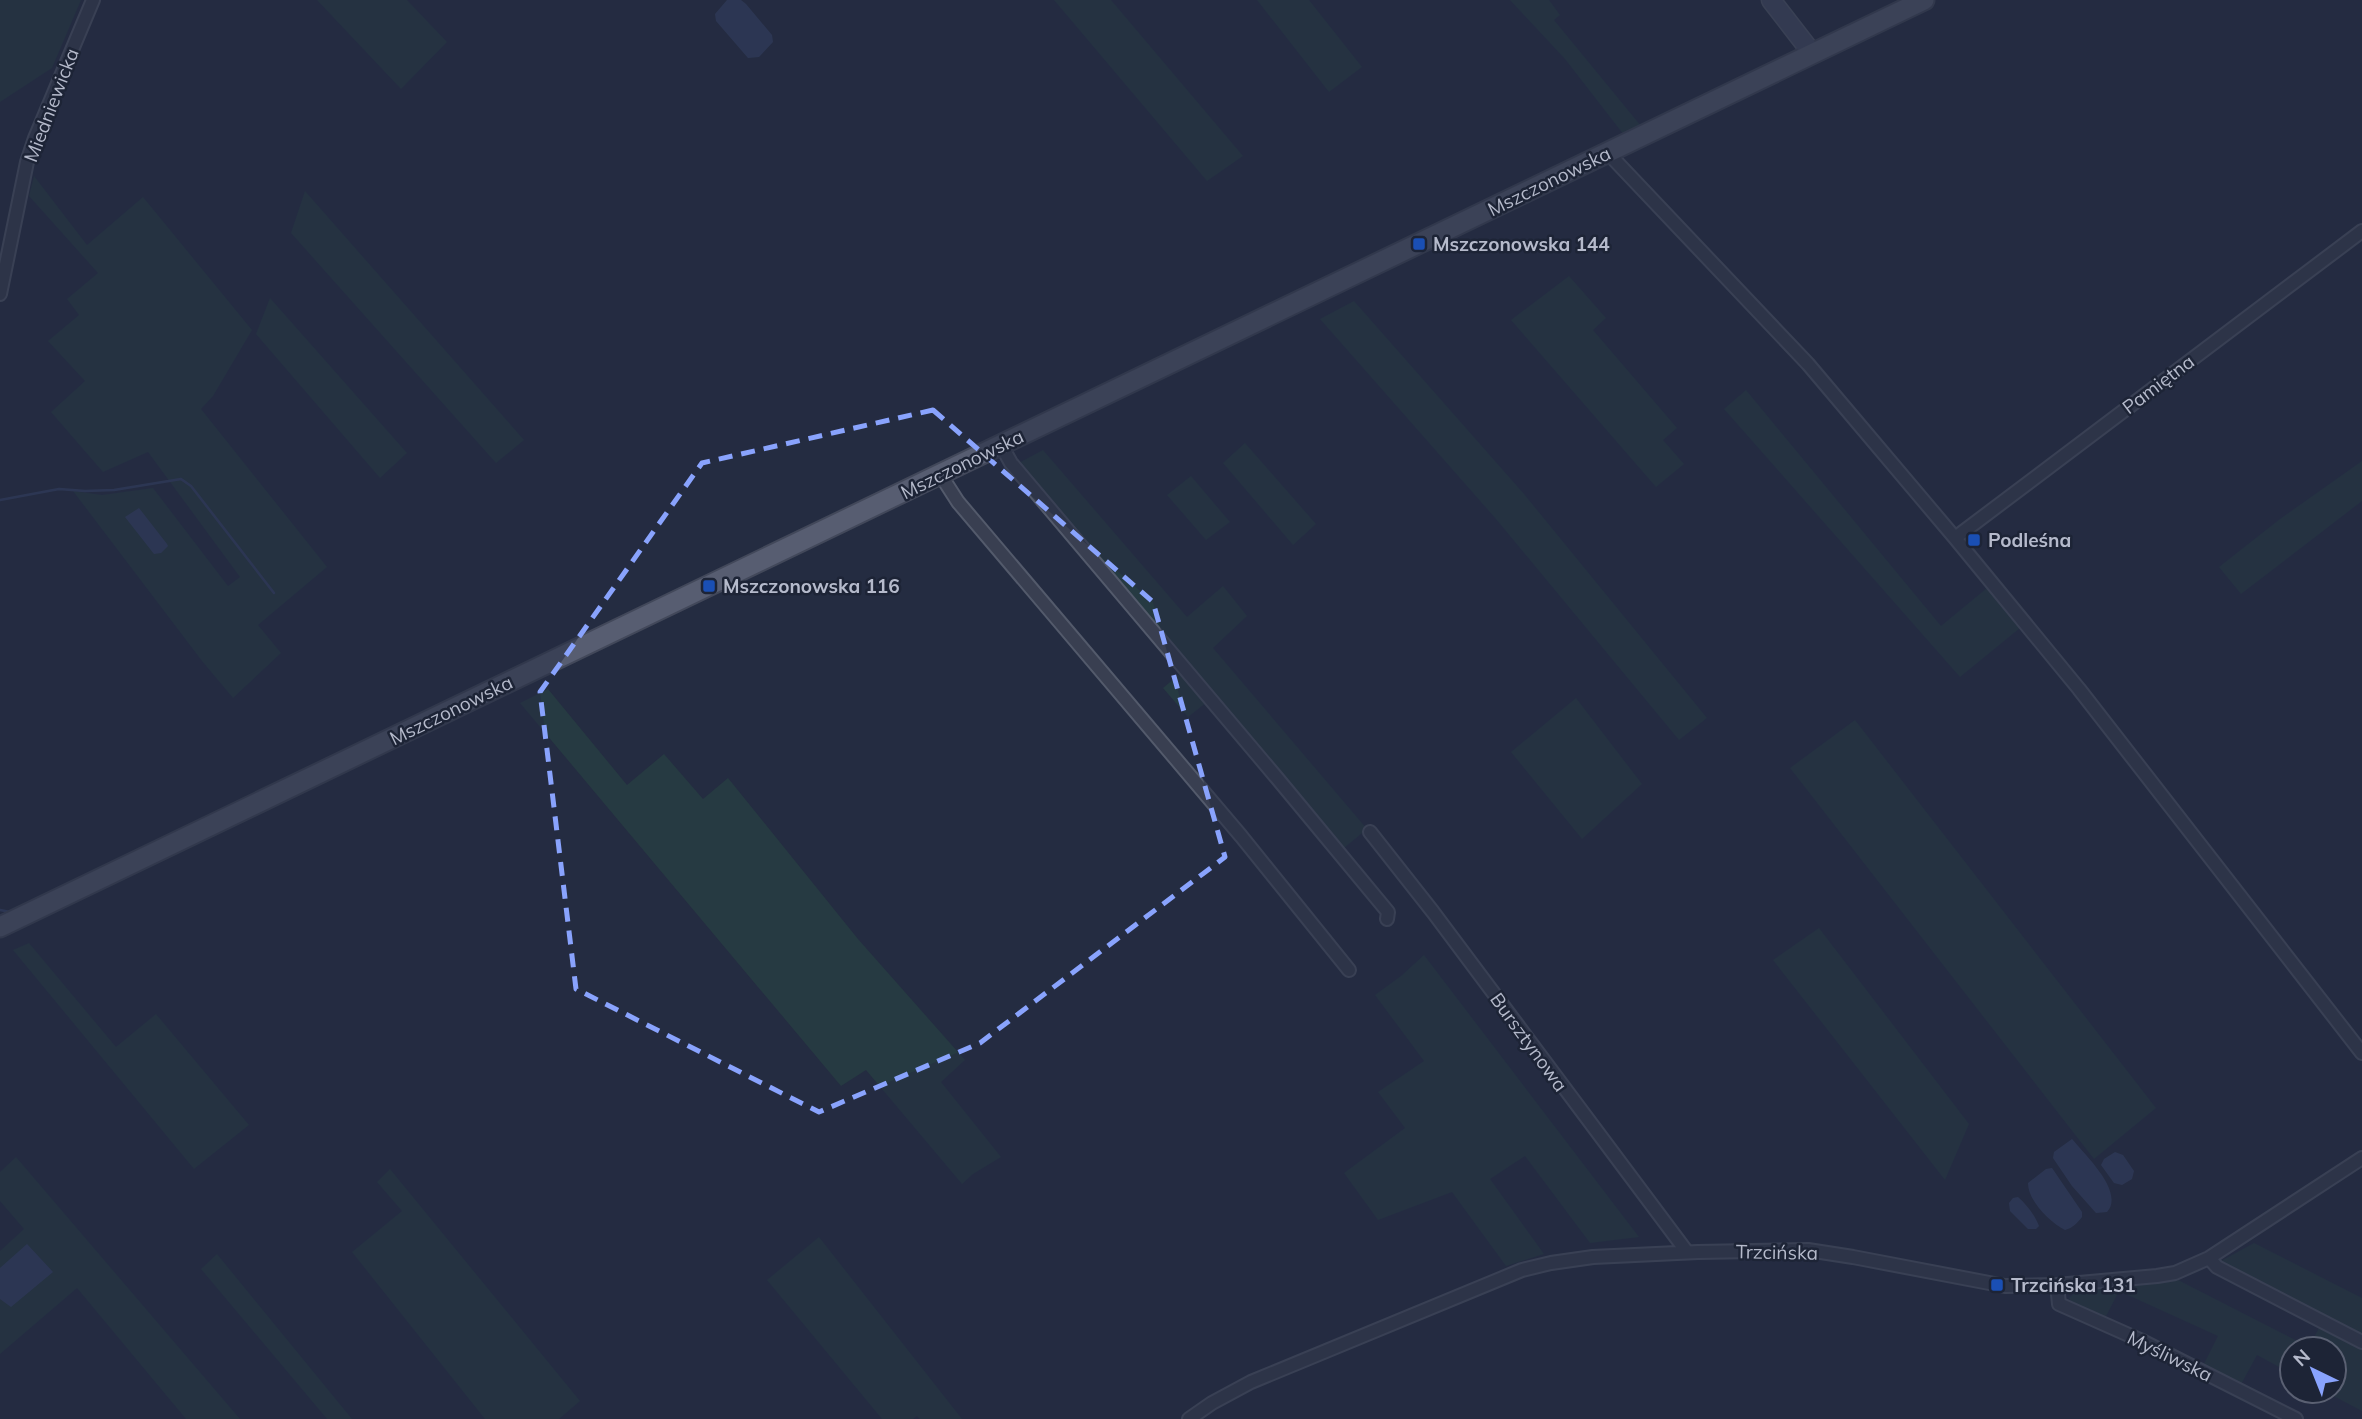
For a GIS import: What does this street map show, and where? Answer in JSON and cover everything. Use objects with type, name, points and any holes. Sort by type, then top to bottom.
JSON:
[{"type":"main road","points":[[1771,0],[1812,53]]},
{"type":"main road","name":"Mszczonowska","points":[[0,928],[1924,0]]},
{"type":"street","name":"Miedniewicka","points":[[0,294],[31,150],[93,0]]},
{"type":"street","points":[[1608,153],[1808,364],[1955,538],[2079,689],[2362,1053]]},
{"type":"street","name":"Pamiętna","points":[[1955,538],[2362,231]]},
{"type":"street","points":[[1001,445],[1011,464],[1388,912],[1387,919]]},
{"type":"street","points":[[940,474],[958,502],[1241,836],[1349,970]]},
{"type":"street","name":"Bursztynowa","points":[[1370,832],[1687,1252]]},
{"type":"street","name":"Trzcińska","points":[[1189,1419],[1251,1382],[1522,1270],[1551,1263],[1593,1257],[1687,1252],[1808,1250],[2005,1286],[2057,1285],[2175,1273],[2209,1258],[2362,1158]]},
{"type":"street","points":[[2209,1258],[2217,1267],[2362,1342]]},
{"type":"street","name":"Myśliwska","points":[[2057,1285],[2059,1304],[2140,1340],[2296,1419]]},
{"type":"highlighted area","points":[[933,410],[1153,602],[1225,857],[980,1043],[819,1112],[576,989],[540,692],[702,463]]},
{"type":"shaded area","points":[[0,0],[81,0],[52,68],[0,102]]},
{"type":"shaded area","points":[[317,0],[407,0],[447,42],[401,89]]},
{"type":"shaded area","points":[[1054,0],[1111,0],[1243,156],[1207,181]]},
{"type":"shaded area","points":[[1257,0],[1309,0],[1362,67],[1329,92]]},
{"type":"shaded area","points":[[1510,0],[1549,0],[1560,15],[1554,20],[1641,126],[1624,135],[1565,59]]},
{"type":"shaded area","points":[[34,176],[87,245],[143,197],[252,330],[213,396],[201,409],[327,567],[258,625],[281,653],[233,698],[73,491],[102,495],[153,488],[228,586],[240,577],[148,452],[103,472],[51,412],[85,381],[48,341],[79,315],[67,299],[98,273],[29,196]]},
{"type":"shaded area","points":[[305,191],[524,440],[496,463],[291,233]]},
{"type":"shaded area","points":[[1569,276],[1606,318],[1593,330],[1677,428],[1663,440],[1684,464],[1656,487],[1511,320]]},
{"type":"shaded area","points":[[270,298],[407,453],[380,478],[256,334]]},
{"type":"shaded area","points":[[1354,301],[1524,494],[1707,718],[1679,740],[1496,519],[1320,319]]},
{"type":"shaded area","points":[[1746,390],[1941,626],[1987,588],[2020,628],[1960,677],[1724,409]]},
{"type":"shaded area","points":[[1245,443],[1316,524],[1293,545],[1223,463]]},
{"type":"shaded area","points":[[1043,450],[1187,617],[1223,586],[1247,616],[1213,648],[1367,829],[1344,848],[1017,464]]},
{"type":"shaded area","points":[[2362,461],[2362,501],[2241,594],[2219,567],[2280,519]]},
{"type":"shaded area","points":[[1191,476],[1230,522],[1206,540],[1167,495]]},
{"type":"shaded area","points":[[1182,672],[1207,702],[1188,717],[1163,688]]},
{"type":"shaded area","points":[[548,689],[627,785],[664,754],[703,799],[728,778],[858,939],[965,1060],[941,1082],[1001,1157],[962,1184],[866,1070],[841,1086],[520,703]]},
{"type":"shaded area","points":[[1576,698],[1642,784],[1582,839],[1511,752]]},
{"type":"shaded area","points":[[1855,720],[2156,1108],[2094,1159],[1790,768]]},
{"type":"shaded area","points":[[1819,928],[1969,1124],[1945,1180],[1773,960]]},
{"type":"shaded area","points":[[29,943],[116,1047],[156,1014],[249,1125],[194,1169],[13,950]]},
{"type":"shaded area","points":[[1424,955],[1639,1237],[1590,1243],[1525,1156],[1490,1179],[1544,1254],[1506,1266],[1452,1192],[1378,1220],[1344,1173],[1405,1128],[1378,1092],[1424,1061],[1375,995]]},
{"type":"shaded area","points":[[16,1157],[240,1419],[186,1419],[77,1288],[0,1354],[0,1251],[24,1229],[0,1201],[0,1172]]},
{"type":"shaded area","points":[[390,1169],[580,1401],[559,1419],[485,1419],[352,1252],[402,1211],[377,1182]]},
{"type":"shaded area","points":[[819,1237],[962,1419],[920,1419],[917,1416],[913,1419],[882,1419],[767,1280]]},
{"type":"shaded area","points":[[2254,1243],[2362,1298],[2362,1411],[2348,1404],[2348,1335],[2315,1335],[2321,1324],[2210,1267]]},
{"type":"shaded area","points":[[217,1254],[352,1419],[327,1419],[201,1269]]},
{"type":"shaded area","points":[[2178,1280],[2286,1335],[2278,1335],[2278,1366],[2257,1355],[2239,1388],[2203,1366],[2218,1336],[2119,1291],[2104,1320],[2074,1307],[2069,1298],[2080,1288]]},
{"type":"water","points":[[727,0],[741,0],[772,35],[773,42],[759,57],[748,58],[716,21],[715,14]]},
{"type":"water","points":[[139,508],[168,546],[161,553],[154,554],[125,517]]},
{"type":"water","points":[[2072,1139],[2107,1184],[2111,1204],[2107,1212],[2096,1213],[2072,1186],[2053,1158],[2054,1152]]},
{"type":"water","points":[[2115,1152],[2123,1155],[2134,1171],[2132,1179],[2122,1185],[2114,1183],[2101,1165],[2104,1159]]},
{"type":"water","points":[[2052,1168],[2082,1212],[2077,1223],[2065,1230],[2041,1210],[2029,1190],[2028,1183],[2046,1169]]},
{"type":"water","points":[[2018,1197],[2035,1218],[2039,1226],[2036,1229],[2028,1229],[2010,1211],[2009,1203]]},
{"type":"water","points":[[27,1244],[53,1272],[11,1307],[0,1299],[0,1268]]},
{"type":"waterway","points":[[0,500],[59,489],[114,490],[181,479],[191,486],[274,593]]},
{"type":"waterway","points":[[0,910],[10,912]]},
{"type":"place","name":"Mszczonowska 144","points":[[1419,244]]},
{"type":"place","name":"Podleśna","points":[[1974,540]]},
{"type":"place","name":"Mszczonowska 116","points":[[709,586]]},
{"type":"place","name":"Trzcińska 131","points":[[1997,1285]]}]
